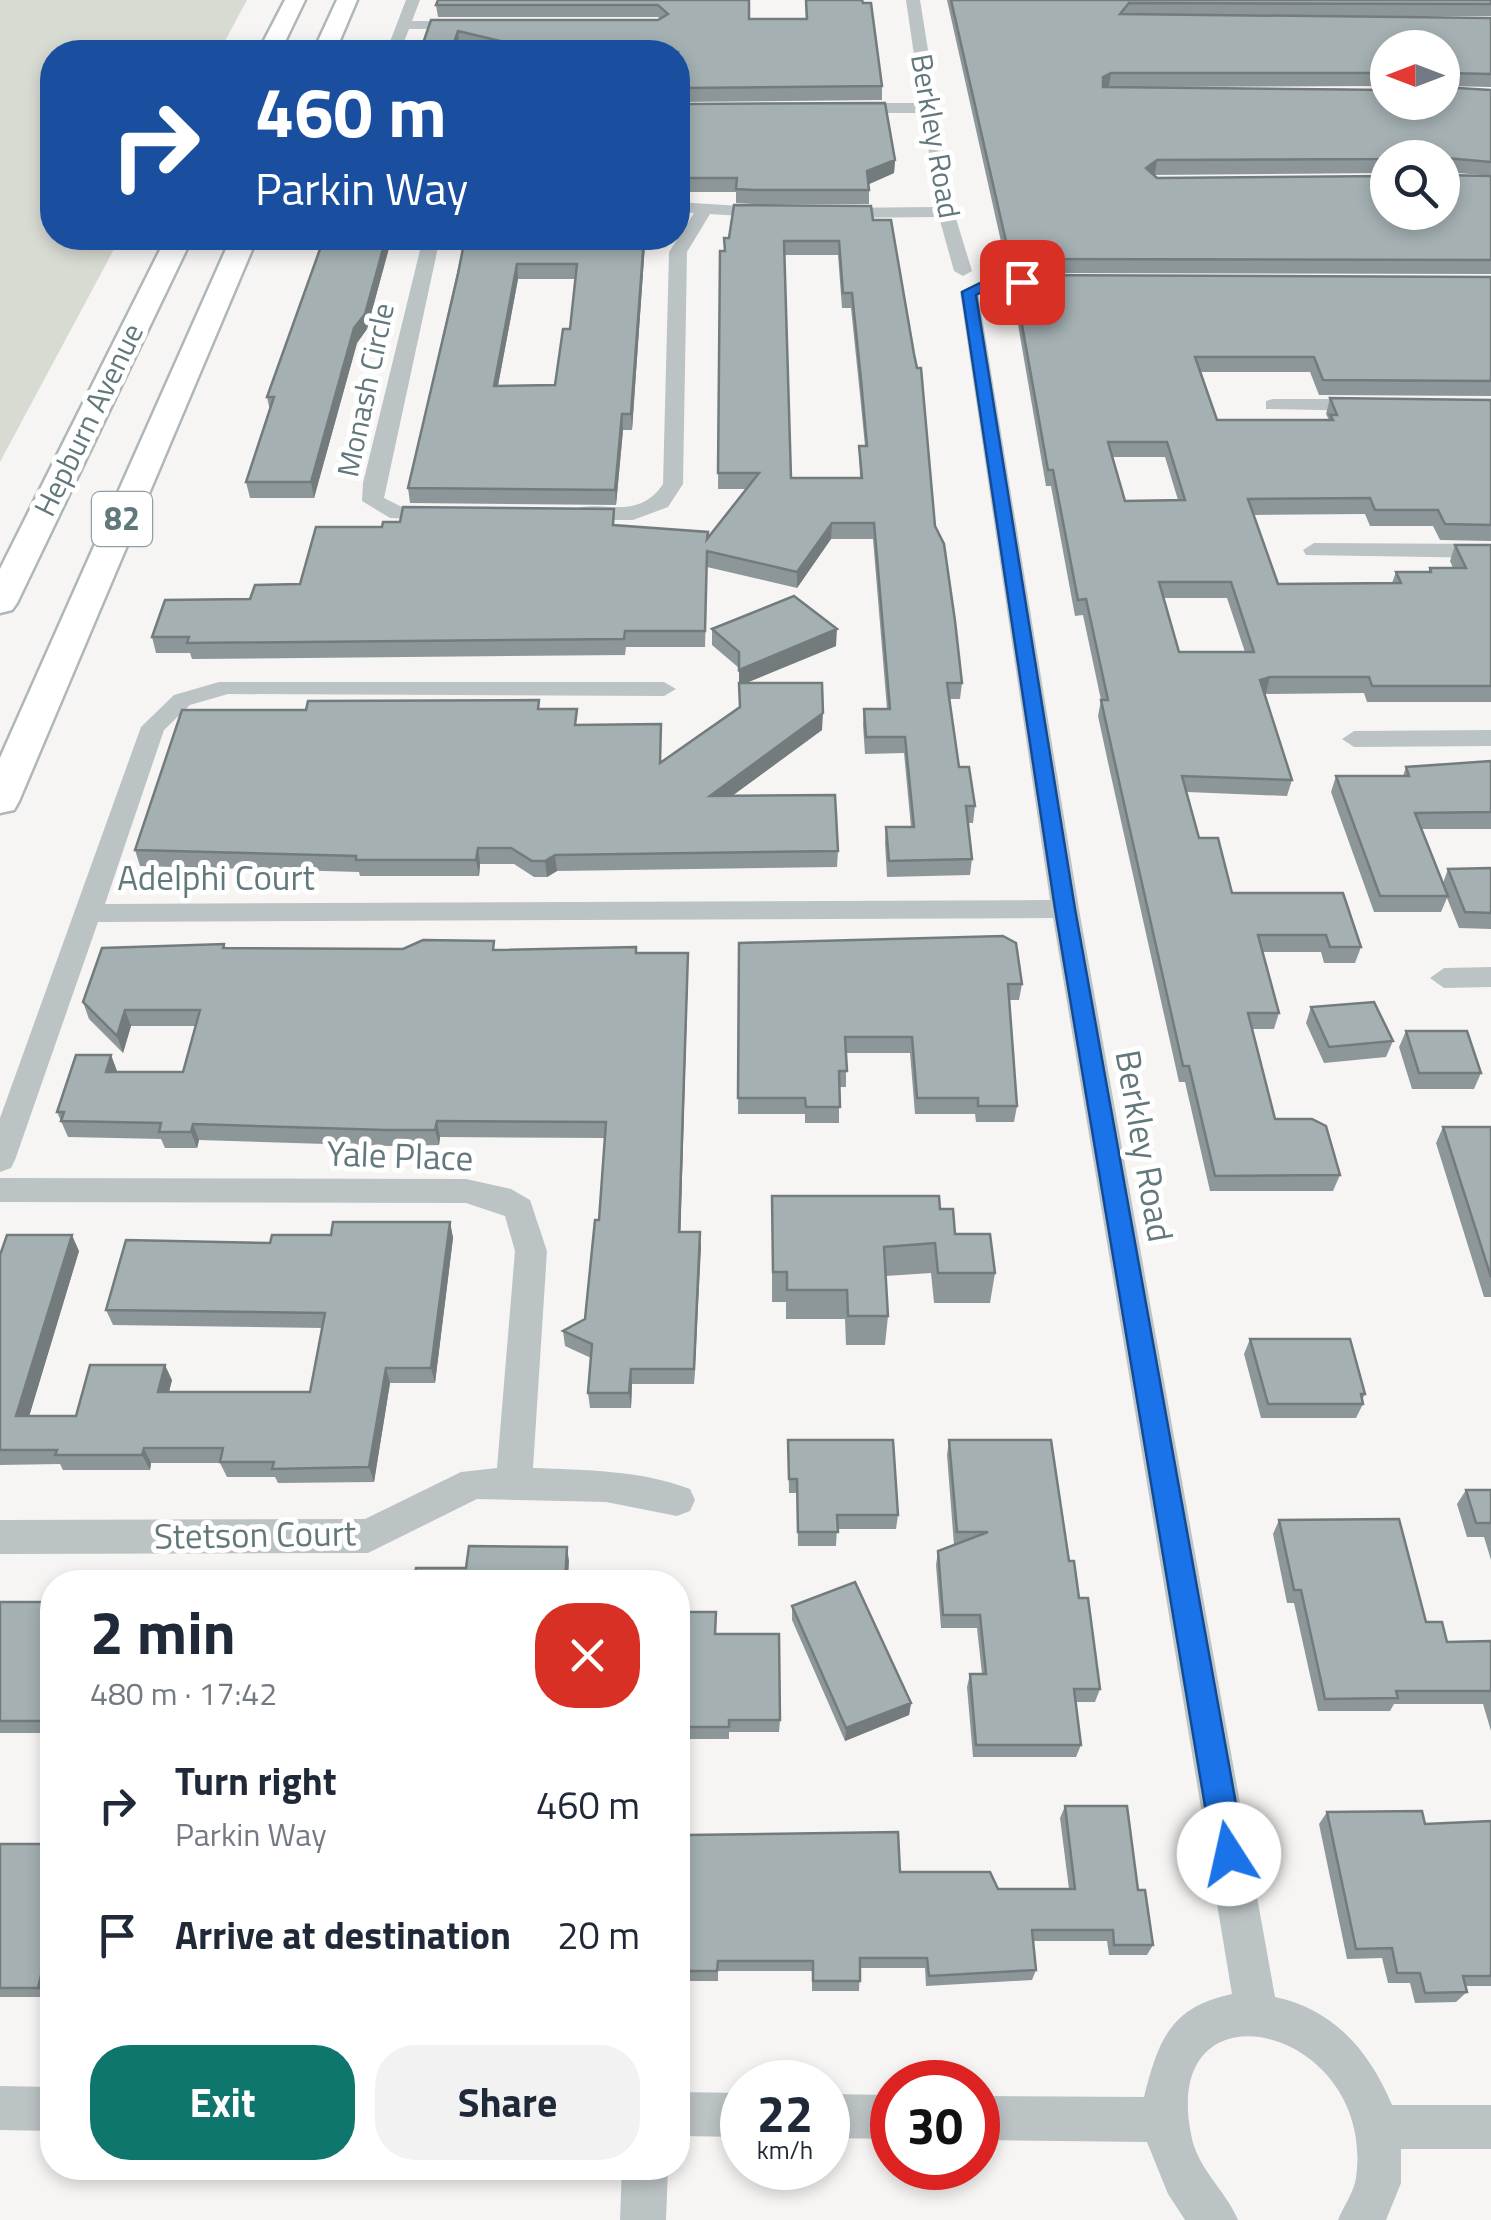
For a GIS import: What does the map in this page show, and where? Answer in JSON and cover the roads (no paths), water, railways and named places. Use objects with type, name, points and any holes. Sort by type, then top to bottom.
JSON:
[{"type":"main road","points":[[275,40],[295,0]]},
{"type":"main road","points":[[329,40],[347,0]]},
{"type":"main road","name":"Hepburn Avenue","points":[[0,602],[173,250]]},
{"type":"main road","name":"Hepburn Avenue","points":[[0,801],[239,250]]},
{"type":"street","points":[[397,40],[412,0]]},
{"type":"street","name":"Berkley Road","points":[[913,0],[946,212],[964,282],[1065,909],[1256,2011]]},
{"type":"street","points":[[403,25],[482,25]]},
{"type":"street","points":[[832,108],[929,108]]},
{"type":"street","points":[[690,208],[792,213]]},
{"type":"street","points":[[690,233],[704,210]]},
{"type":"street","points":[[811,213],[946,212]]},
{"type":"street","name":"Monash Circle","points":[[428,250],[373,483],[373,501],[398,514],[455,514]]},
{"type":"street","points":[[549,514],[625,515],[661,504],[673,484],[679,250]]},
{"type":"street","points":[[964,282],[1080,282]]},
{"type":"street","points":[[1273,405],[1392,406]]},
{"type":"street","points":[[1314,550],[1491,551]]},
{"type":"street","name":"Adelphi Court","points":[[664,689],[227,687],[201,691],[182,700],[153,727],[88,913],[1065,909]]},
{"type":"street","points":[[1354,738],[1491,738]]},
{"type":"street","points":[[0,1160],[88,913]]},
{"type":"street","points":[[1444,978],[1491,978]]},
{"type":"street","name":"Yale Place","points":[[0,1190],[466,1191],[500,1198],[518,1208],[531,1252],[514,1482]]},
{"type":"street","name":"Stetson Court","points":[[0,1537],[368,1536],[474,1483],[606,1486],[677,1500]]},
{"type":"street","points":[[1215,2220],[1193,2196],[1179,2170],[1164,2120],[1168,2079],[1179,2052],[1202,2028],[1232,2013],[1256,2011],[1293,2020],[1319,2034],[1349,2064],[1371,2100],[1379,2127],[1380,2179],[1361,2220]]},
{"type":"street","points":[[0,2108],[40,2109]]},
{"type":"street","points":[[690,2114],[720,2115]]},
{"type":"street","points":[[1000,2118],[1164,2120]]},
{"type":"street","points":[[1379,2127],[1491,2128]]},
{"type":"street","points":[[643,2220],[645,2180]]}]
